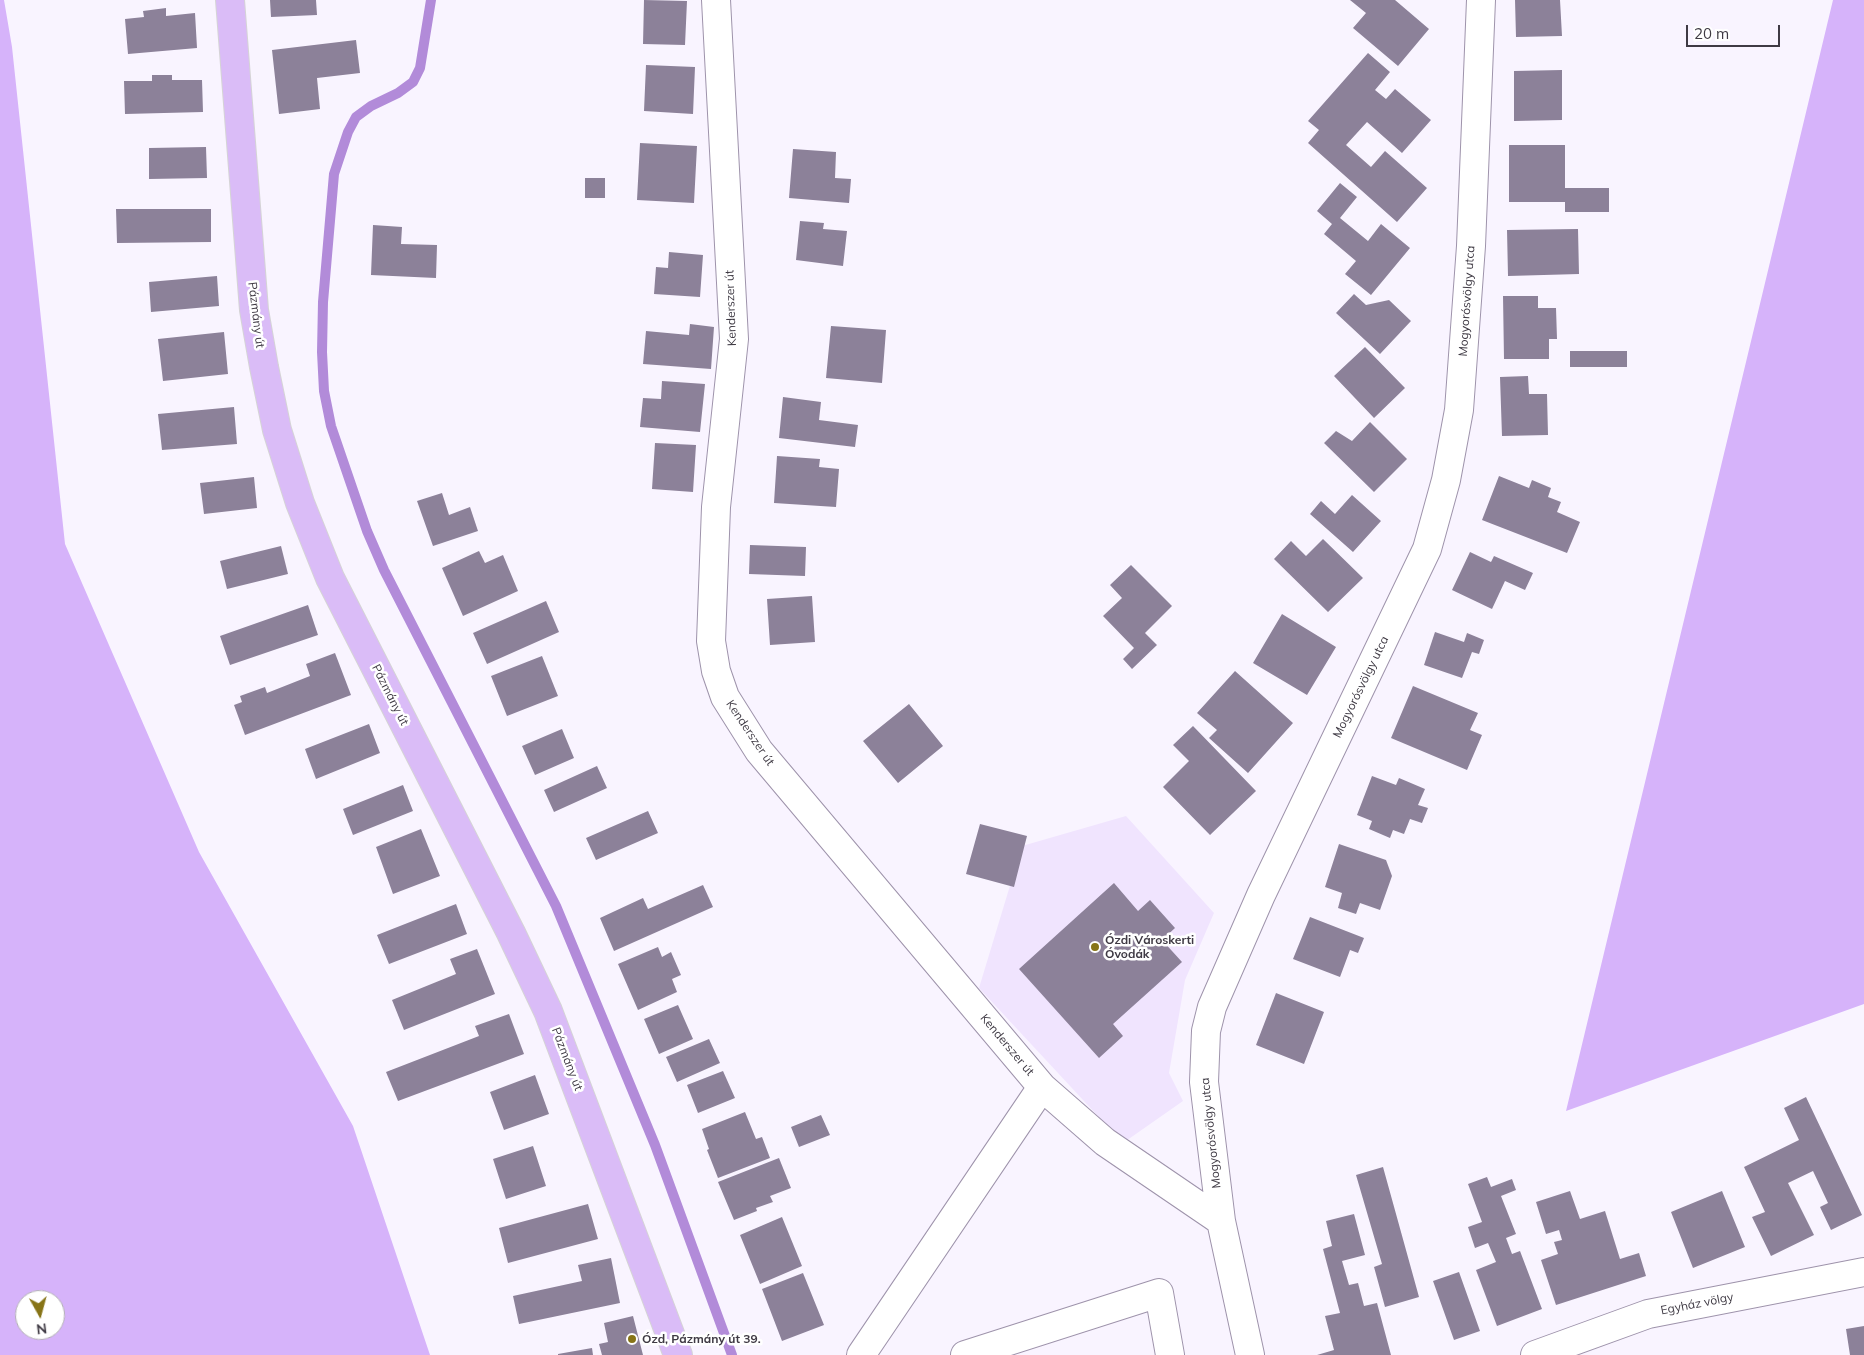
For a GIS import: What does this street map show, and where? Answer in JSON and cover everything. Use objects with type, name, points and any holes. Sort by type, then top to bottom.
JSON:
[{"type":"main road","name":"Pázmány út","points":[[230,0],[254,310],[277,430],[300,502],[330,578],[511,933],[548,1011],[678,1355]]},
{"type":"street","name":"Kenderszer út","points":[[716,0],[734,339],[716,507],[711,641],[716,671],[725,697],[759,751],[1042,1087],[1104,1142],[1221,1221]]},
{"type":"street","name":"Mogyorósvölgy utca","points":[[1250,1355],[1221,1221],[1204,1082],[1206,1031],[1212,1006],[1261,895],[1426,549],[1446,480],[1460,410],[1471,246],[1482,0]]},
{"type":"street","points":[[861,1355],[1042,1087]]},
{"type":"street","name":"Egyház völgy","points":[[1535,1355],[1648,1314],[1864,1272]]},
{"type":"street","points":[[966,1355],[1159,1293],[1170,1355]]},
{"type":"shaded area","points":[[0,0],[4,0],[12,47],[65,544],[199,852],[353,1126],[430,1355],[0,1355]]},
{"type":"shaded area","points":[[1833,0],[1864,0],[1864,1004],[1566,1111]]},
{"type":"shaded area","name":"Ózdi Városkerti Óvodák","points":[[1126,816],[1214,913],[1185,980],[1169,1073],[1183,1101],[1123,1143],[979,988],[1022,846]]},
{"type":"building","points":[[270,0],[316,0],[317,15],[271,17]]},
{"type":"building","points":[[644,0],[687,1],[685,45],[643,44]]},
{"type":"building","points":[[1350,0],[1395,0],[1429,29],[1398,66],[1353,28],[1366,13]]},
{"type":"building","points":[[1515,0],[1560,0],[1562,36],[1516,37]]},
{"type":"building","points":[[166,8],[166,16],[195,13],[197,48],[128,54],[125,19],[144,17],[143,11]]},
{"type":"building","points":[[356,40],[360,73],[317,78],[320,109],[279,114],[272,50]]},
{"type":"building","points":[[1368,53],[1390,72],[1375,90],[1386,99],[1395,89],[1431,120],[1402,153],[1367,122],[1346,145],[1371,167],[1385,151],[1427,188],[1397,222],[1308,143],[1319,130],[1308,121]]},
{"type":"building","points":[[646,65],[695,67],[693,114],[644,111]]},
{"type":"building","points":[[1562,70],[1562,120],[1514,121],[1514,71]]},
{"type":"building","points":[[152,75],[172,75],[172,80],[202,80],[203,112],[125,114],[124,81],[152,81]]},
{"type":"building","points":[[640,143],[697,146],[694,203],[637,200]]},
{"type":"building","points":[[1509,145],[1565,145],[1565,188],[1609,188],[1609,212],[1565,212],[1565,202],[1509,202]]},
{"type":"building","points":[[206,147],[207,178],[149,179],[149,148]]},
{"type":"building","points":[[793,149],[836,152],[835,178],[851,179],[849,203],[789,198]]},
{"type":"building","points":[[585,178],[605,178],[605,198],[585,198]]},
{"type":"building","points":[[1340,183],[1357,197],[1340,218],[1368,241],[1381,224],[1410,248],[1371,295],[1345,274],[1356,261],[1324,234],[1332,224],[1317,211]]},
{"type":"building","points":[[116,209],[211,209],[211,242],[117,243]]},
{"type":"building","points":[[800,221],[824,223],[823,229],[847,231],[843,266],[796,260]]},
{"type":"building","points":[[373,225],[402,227],[401,244],[437,245],[436,278],[371,275]]},
{"type":"building","points":[[1578,229],[1579,274],[1508,276],[1507,230]]},
{"type":"building","points":[[669,252],[703,255],[700,297],[654,294],[656,267],[668,268]]},
{"type":"building","points":[[217,276],[219,306],[151,312],[149,282]]},
{"type":"building","points":[[1354,294],[1366,305],[1389,300],[1411,321],[1380,354],[1336,313]]},
{"type":"building","points":[[1503,296],[1538,296],[1538,308],[1556,308],[1557,339],[1549,339],[1549,359],[1504,359]]},
{"type":"building","points":[[690,324],[714,327],[711,369],[643,364],[646,331],[689,335]]},
{"type":"building","points":[[831,326],[886,330],[882,383],[826,378]]},
{"type":"building","points":[[224,332],[228,374],[163,381],[158,339]]},
{"type":"building","points":[[1365,347],[1405,388],[1374,418],[1334,376]]},
{"type":"building","points":[[1570,351],[1627,351],[1627,367],[1570,367]]},
{"type":"building","points":[[1528,376],[1529,394],[1547,394],[1548,435],[1502,436],[1500,377]]},
{"type":"building","points":[[662,381],[705,384],[700,432],[640,427],[643,398],[661,399]]},
{"type":"building","points":[[783,397],[821,402],[819,420],[858,425],[855,447],[779,438]]},
{"type":"building","points":[[234,407],[237,444],[162,450],[158,414]]},
{"type":"building","points":[[1370,422],[1407,459],[1374,492],[1324,443],[1336,431],[1352,441]]},
{"type":"building","points":[[655,443],[696,445],[693,492],[652,489]]},
{"type":"building","points":[[777,456],[820,459],[819,467],[839,469],[836,507],[774,503]]},
{"type":"building","points":[[1499,476],[1529,488],[1532,480],[1551,488],[1548,497],[1561,502],[1557,512],[1580,522],[1567,553],[1482,520]]},
{"type":"building","points":[[254,477],[257,508],[204,514],[200,483]]},
{"type":"building","points":[[442,493],[449,515],[470,507],[478,531],[433,546],[417,501]]},
{"type":"building","points":[[1352,495],[1381,521],[1353,552],[1310,514],[1321,501],[1335,514]]},
{"type":"building","points":[[1323,539],[1363,578],[1328,612],[1274,559],[1291,541],[1306,556]]},
{"type":"building","points":[[750,545],[806,547],[805,576],[749,574]]},
{"type":"building","points":[[281,546],[288,574],[227,589],[220,561]]},
{"type":"building","points":[[479,551],[485,563],[503,555],[518,591],[463,616],[442,568]]},
{"type":"building","points":[[1470,552],[1491,562],[1494,556],[1533,573],[1525,590],[1505,581],[1492,609],[1452,590]]},
{"type":"building","points":[[1131,565],[1172,606],[1145,633],[1157,645],[1132,669],[1123,659],[1134,648],[1103,616],[1122,598],[1110,585]]},
{"type":"building","points":[[812,596],[815,642],[770,645],[767,599]]},
{"type":"building","points":[[546,601],[559,632],[487,664],[473,633]]},
{"type":"building","points":[[308,605],[318,635],[230,665],[220,636]]},
{"type":"building","points":[[1282,614],[1336,647],[1307,695],[1253,663]]},
{"type":"building","points":[[1435,632],[1464,642],[1467,633],[1484,640],[1479,654],[1472,652],[1462,678],[1424,665]]},
{"type":"building","points":[[335,653],[351,695],[245,735],[234,705],[242,702],[240,696],[265,687],[267,693],[310,676],[306,664]]},
{"type":"building","points":[[542,656],[558,696],[507,716],[491,676]]},
{"type":"building","points":[[1235,671],[1293,723],[1248,773],[1209,738],[1217,730],[1197,713]]},
{"type":"building","points":[[1413,686],[1478,713],[1470,730],[1482,735],[1467,770],[1391,738]]},
{"type":"building","points":[[909,704],[943,746],[898,783],[863,741]]},
{"type":"building","points":[[369,724],[380,753],[316,779],[305,749]]},
{"type":"building","points":[[1193,726],[1256,791],[1210,835],[1163,787],[1189,761],[1173,745]]},
{"type":"building","points":[[562,729],[574,758],[535,775],[522,746]]},
{"type":"building","points":[[597,766],[607,788],[554,812],[544,790]]},
{"type":"building","points":[[1372,776],[1396,785],[1399,778],[1425,789],[1418,805],[1428,808],[1422,823],[1410,819],[1404,834],[1393,830],[1390,838],[1369,829],[1372,821],[1357,815]]},
{"type":"building","points":[[403,785],[413,811],[353,835],[343,809]]},
{"type":"building","points":[[648,811],[658,833],[596,860],[586,838]]},
{"type":"building","points":[[980,824],[1027,836],[1014,887],[966,874]]},
{"type":"building","points":[[421,829],[440,876],[393,894],[376,847]]},
{"type":"building","points":[[1339,844],[1386,860],[1392,876],[1380,910],[1360,903],[1356,914],[1338,908],[1342,893],[1325,887]]},
{"type":"building","points":[[1114,883],[1138,911],[1150,900],[1175,928],[1162,940],[1182,962],[1113,1024],[1123,1036],[1099,1058],[1019,969]]},
{"type":"building","points":[[703,885],[713,907],[614,951],[600,918],[643,898],[648,909]]},
{"type":"building","points":[[456,904],[467,934],[389,964],[377,935]]},
{"type":"building","points":[[1310,917],[1364,938],[1358,953],[1350,950],[1340,977],[1293,959]]},
{"type":"building","points":[[658,947],[662,957],[671,952],[681,975],[672,979],[677,992],[638,1010],[618,964]]},
{"type":"building","points":[[477,949],[495,994],[404,1030],[392,1000],[456,974],[450,959]]},
{"type":"building","points":[[1276,993],[1324,1012],[1304,1064],[1256,1045]]},
{"type":"building","points":[[678,1005],[693,1039],[659,1054],[644,1019]]},
{"type":"building","points":[[509,1014],[524,1054],[398,1101],[386,1072],[479,1036],[475,1026]]},
{"type":"building","points":[[709,1039],[720,1063],[677,1082],[666,1057]]},
{"type":"building","points":[[723,1071],[735,1098],[698,1113],[687,1085]]},
{"type":"building","points":[[535,1075],[549,1114],[504,1130],[490,1092]]},
{"type":"building","points":[[1806,1097],[1862,1215],[1831,1230],[1820,1207],[1828,1203],[1813,1171],[1788,1183],[1814,1235],[1771,1256],[1752,1217],[1765,1212],[1744,1167],[1799,1140],[1784,1108]]},
{"type":"building","points":[[745,1112],[756,1139],[762,1137],[770,1158],[718,1178],[707,1150],[709,1149],[702,1129]]},
{"type":"building","points":[[821,1115],[830,1135],[799,1147],[791,1127]]},
{"type":"building","points":[[533,1146],[546,1186],[506,1199],[493,1159]]},
{"type":"building","points":[[779,1158],[791,1188],[770,1196],[773,1202],[756,1208],[757,1211],[734,1220],[718,1182]]},
{"type":"building","points":[[1383,1167],[1419,1297],[1385,1307],[1374,1267],[1382,1264],[1356,1175]]},
{"type":"building","points":[[1487,1177],[1491,1187],[1512,1179],[1516,1190],[1501,1196],[1516,1234],[1506,1238],[1512,1254],[1520,1251],[1542,1309],[1497,1326],[1476,1270],[1496,1262],[1488,1243],[1475,1248],[1468,1227],[1482,1222],[1468,1184]]},
{"type":"building","points":[[1570,1191],[1580,1219],[1605,1211],[1620,1259],[1639,1253],[1646,1276],[1556,1305],[1541,1260],[1558,1254],[1554,1242],[1562,1240],[1559,1230],[1546,1234],[1536,1202]]},
{"type":"building","points":[[1722,1191],[1745,1247],[1693,1268],[1671,1212]]},
{"type":"building","points":[[588,1204],[598,1239],[508,1263],[499,1228]]},
{"type":"building","points":[[1354,1214],[1365,1255],[1342,1261],[1349,1285],[1358,1283],[1364,1306],[1377,1303],[1391,1355],[1317,1355],[1334,1350],[1325,1316],[1340,1313],[1323,1249],[1332,1246],[1326,1221]]},
{"type":"building","points":[[782,1217],[802,1266],[760,1284],[740,1235]]},
{"type":"building","points":[[611,1258],[620,1303],[519,1324],[513,1296],[582,1281],[578,1265]]},
{"type":"building","points":[[1459,1272],[1480,1331],[1454,1340],[1433,1281]]},
{"type":"building","points":[[803,1273],[824,1325],[782,1341],[762,1289]]},
{"type":"building","points":[[633,1316],[643,1355],[602,1355],[599,1344],[608,1342],[604,1323]]},
{"type":"building","points":[[1864,1326],[1864,1355],[1850,1355],[1846,1329]]},
{"type":"building","points":[[592,1348],[593,1355],[558,1355],[558,1354]]},
{"type":"waterway","points":[[431,0],[420,68],[413,82],[398,93],[371,106],[356,117],[348,132],[334,174],[323,302],[322,352],[324,391],[331,426],[367,531],[384,570],[556,906],[655,1145],[732,1355]]},
{"type":"place","name":"Ózdi Városkerti Óvodák","points":[[1095,947]]},
{"type":"place","name":"Ózd, Pázmány út 39.","points":[[632,1339]]}]
